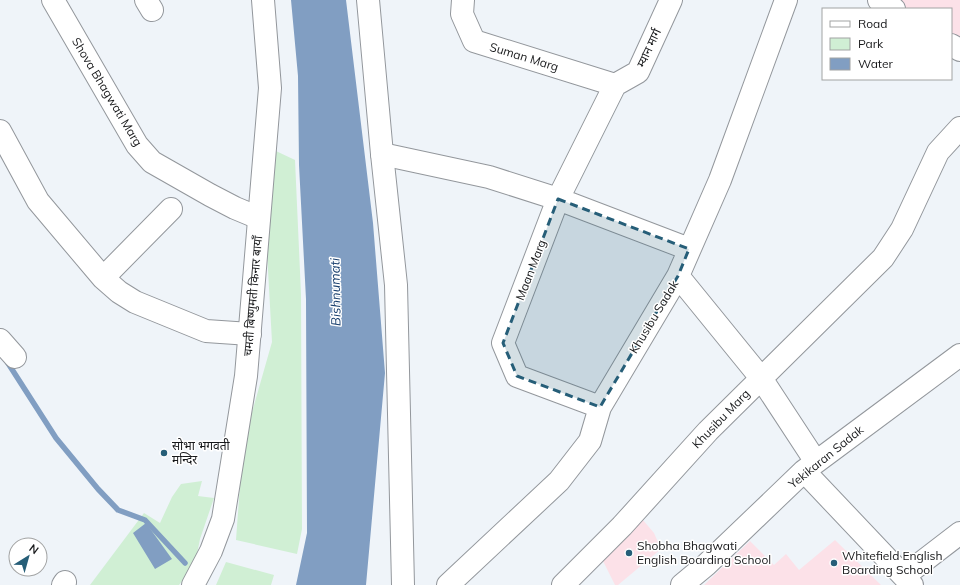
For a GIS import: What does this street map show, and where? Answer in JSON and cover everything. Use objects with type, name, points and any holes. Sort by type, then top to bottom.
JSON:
[{"type":"street","name":"Shova Bhagwati Marg","points":[[53,0],[137,145],[152,162],[210,195],[260,218]]},
{"type":"street","name":"चमती बिष्णुमती किनार बायाँ","points":[[194,585],[211,551],[223,519],[246,376],[270,88],[263,0]]},
{"type":"street","points":[[368,0],[396,285],[403,585]]},
{"type":"street","name":"Suman Marg","points":[[463,0],[462,14],[474,41],[615,85]]},
{"type":"street","name":"म्यान मार्ग","points":[[615,85],[638,72],[671,0]]},
{"type":"street","name":"Khusibu Sadak","points":[[448,585],[559,481],[590,441],[600,407],[678,276],[720,180],[786,0]]},
{"type":"street","points":[[879,0],[892,8]]},
{"type":"street","name":"Maan Marg","points":[[600,407],[516,376],[503,343],[558,199],[615,85]]},
{"type":"street","name":"Khusibu Marg","points":[[563,585],[622,526],[708,432],[883,258],[902,229],[938,152],[960,128]]},
{"type":"street","points":[[0,131],[38,201],[103,278],[119,292],[135,302],[206,331],[250,334]]},
{"type":"street","points":[[382,154],[489,177],[558,199],[689,249]]},
{"type":"street","points":[[103,278],[172,209]]},
{"type":"street","points":[[678,276],[761,378],[810,466],[908,580],[960,533]]},
{"type":"street","points":[[0,340],[15,357]]},
{"type":"street","name":"Yekikaran Sadak","points":[[682,585],[706,565],[810,466],[960,355]]},
{"type":"highlighted area","points":[[558,199],[689,249],[678,276],[600,407],[517,376],[503,343]]},
{"type":"shaded area","points":[[887,0],[960,0],[960,44],[952,40],[952,8],[899,8]]},
{"type":"shaded area","name":"Shobha Bhagwati English Boarding School","points":[[637,513],[654,533],[661,549],[618,585],[615,585],[603,561],[598,558]]},
{"type":"shaded area","name":"Whitefield English Boarding School","points":[[835,540],[881,585],[704,585],[750,541],[774,565],[786,554],[799,570]]},
{"type":"green space","points":[[261,144],[295,160],[301,294],[302,529],[297,554],[236,540],[243,444],[272,342]]},
{"type":"green space","points":[[202,481],[198,496],[214,498],[200,539],[195,564],[179,585],[90,585],[144,513],[160,523],[172,497],[181,484]]},
{"type":"green space","points":[[226,562],[274,575],[271,585],[216,585]]},
{"type":"water","name":"Bishnumati","points":[[291,0],[346,0],[373,223],[385,373],[366,585],[296,585],[307,533],[306,299],[299,165],[298,76]]},
{"type":"water","points":[[146,523],[172,559],[155,569],[133,533]]},
{"type":"waterway","points":[[6,360],[56,438],[98,489],[118,510],[145,520],[185,563]]},
{"type":"place","name":"सोभा भगवती मन्दिर","points":[[164,453]]},
{"type":"place","name":"Shobha Bhagwati English Boarding School","points":[[629,553]]},
{"type":"place","name":"Whitefield English Boarding School","points":[[834,563]]}]
